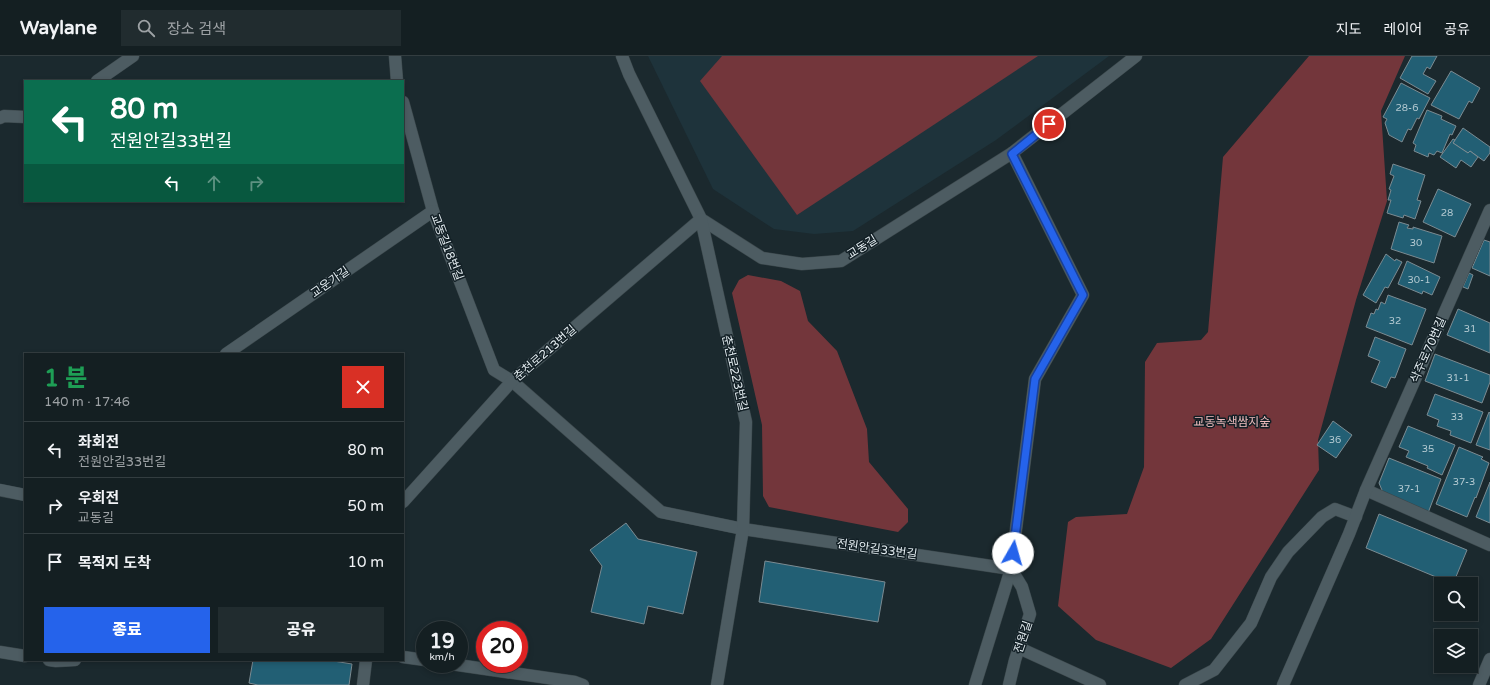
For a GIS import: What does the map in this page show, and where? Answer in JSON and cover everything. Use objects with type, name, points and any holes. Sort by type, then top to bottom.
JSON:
[{"type":"street","points":[[98,80],[133,56]]},
{"type":"street","points":[[395,56],[397,80]]},
{"type":"street","points":[[622,56],[629,74],[701,219]]},
{"type":"street","name":"교동길","points":[[701,219],[762,258],[802,264],[841,261],[1012,154],[1136,56]]},
{"type":"street","name":"교동길18번길","points":[[404,106],[433,211],[494,370],[512,382]]},
{"type":"street","points":[[0,118],[4,116],[24,117]]},
{"type":"street","points":[[975,685],[1011,569],[1035,379],[1083,295],[1012,154]]},
{"type":"street","name":"삭주로70번길","points":[[1283,685],[1356,517],[1366,490],[1490,210]]},
{"type":"street","name":"교운가길","points":[[227,353],[433,211]]},
{"type":"street","name":"춘천로213번길","points":[[404,501],[512,382],[701,219]]},
{"type":"street","name":"춘천로223번길","points":[[701,219],[746,422],[743,530],[717,685]]},
{"type":"street","points":[[512,382],[661,512],[743,530]]},
{"type":"street","points":[[0,490],[24,495]]},
{"type":"street","points":[[1366,490],[1490,545]]},
{"type":"street","points":[[1185,685],[1214,670],[1251,623],[1271,577],[1288,552],[1322,517],[1335,509],[1356,517]]},
{"type":"street","name":"전원안길33번길","points":[[743,530],[1011,569]]},
{"type":"street","name":"전원길","points":[[1009,685],[1030,614],[1022,587],[1011,569]]},
{"type":"street","points":[[1019,648],[1100,685]]},
{"type":"street","points":[[0,652],[24,656]]},
{"type":"street","points":[[404,657],[416,659]]},
{"type":"street","points":[[1479,685],[1490,659]]},
{"type":"street","points":[[363,685],[366,661]]},
{"type":"street","points":[[468,666],[575,682],[583,685]]},
{"type":"shaded area","points":[[648,56],[1109,56],[996,140],[853,231],[814,234],[774,229],[713,189]]},
{"type":"green space","points":[[722,56],[1038,56],[797,215],[700,81]]},
{"type":"green space","name":"교동녹색쌈지숲","points":[[1309,56],[1405,56],[1381,111],[1387,201],[1356,300],[1318,440],[1319,470],[1211,639],[1171,668],[1096,640],[1058,606],[1068,522],[1076,517],[1127,514],[1144,467],[1145,362],[1157,343],[1201,340],[1208,332],[1223,157]]},
{"type":"green space","points":[[748,275],[781,281],[800,291],[808,321],[837,351],[867,429],[869,462],[908,509],[908,522],[898,532],[769,507],[763,496],[762,425],[732,293],[739,280]]},
{"type":"building","points":[[1412,56],[1437,56],[1430,69],[1427,67],[1423,74],[1436,81],[1428,94],[1400,78]]},
{"type":"building","points":[[1451,71],[1480,88],[1472,103],[1469,101],[1459,119],[1431,105]]},
{"type":"building","points":[[1401,83],[1430,98],[1419,119],[1417,118],[1411,130],[1408,129],[1402,142],[1389,135],[1385,123],[1387,119],[1383,117]]},
{"type":"building","points":[[1427,110],[1442,116],[1441,119],[1456,126],[1452,135],[1450,134],[1442,153],[1437,151],[1434,155],[1429,153],[1428,157],[1414,151],[1416,145],[1413,143]]},
{"type":"building","points":[[1463,128],[1490,147],[1490,153],[1484,161],[1470,151],[1468,153],[1453,143]]},
{"type":"building","points":[[1453,139],[1455,140],[1453,143],[1468,153],[1470,151],[1478,157],[1471,167],[1461,160],[1456,168],[1440,157]]},
{"type":"building","points":[[1393,164],[1425,175],[1417,200],[1421,201],[1415,219],[1404,215],[1403,218],[1387,213],[1391,200],[1388,200],[1391,190],[1389,189],[1394,176],[1390,174]]},
{"type":"building","points":[[1438,189],[1471,204],[1455,237],[1423,222]]},
{"type":"building","points":[[1399,222],[1409,225],[1407,228],[1413,229],[1413,227],[1442,236],[1434,263],[1391,249]]},
{"type":"building","points":[[1484,240],[1490,242],[1490,276],[1472,268]]},
{"type":"building","points":[[1386,254],[1395,261],[1396,259],[1402,262],[1388,288],[1385,287],[1376,303],[1363,295]]},
{"type":"building","points":[[1407,261],[1440,277],[1432,295],[1423,291],[1422,294],[1398,284]]},
{"type":"building","points":[[1469,273],[1473,275],[1468,289],[1463,287]]},
{"type":"building","points":[[1388,295],[1426,309],[1412,345],[1366,327],[1371,313],[1374,314],[1376,309],[1378,310],[1381,302],[1385,304]]},
{"type":"building","points":[[1458,309],[1490,323],[1490,353],[1447,335]]},
{"type":"building","points":[[1375,337],[1406,349],[1395,378],[1391,377],[1386,388],[1371,382],[1380,361],[1368,356]]},
{"type":"building","points":[[1435,354],[1490,375],[1490,382],[1482,403],[1425,381]]},
{"type":"building","points":[[1435,394],[1483,412],[1471,443],[1450,435],[1451,431],[1437,426],[1439,420],[1427,415]]},
{"type":"building","points":[[1489,412],[1490,413],[1490,450],[1476,445]]},
{"type":"building","points":[[1333,421],[1352,435],[1336,458],[1317,445]]},
{"type":"building","points":[[1408,426],[1455,445],[1442,475],[1427,468],[1428,466],[1406,457],[1409,451],[1399,447]]},
{"type":"building","points":[[1459,447],[1483,457],[1481,459],[1489,463],[1467,517],[1436,504]]},
{"type":"building","points":[[1389,458],[1441,479],[1428,513],[1384,495],[1379,483]]},
{"type":"building","points":[[1490,482],[1490,523],[1476,517]]},
{"type":"building","points":[[1379,514],[1467,550],[1456,577],[1436,577],[1366,548]]},
{"type":"building","points":[[626,523],[638,539],[697,552],[683,614],[648,606],[644,624],[591,612],[602,566],[590,550]]},
{"type":"building","points":[[765,561],[885,582],[878,622],[759,602]]},
{"type":"building","points":[[253,661],[333,661],[352,664],[349,685],[258,685],[249,683]]},
{"type":"route","points":[[1013,553],[1035,379],[1083,295],[1012,154],[1049,124]]}]
